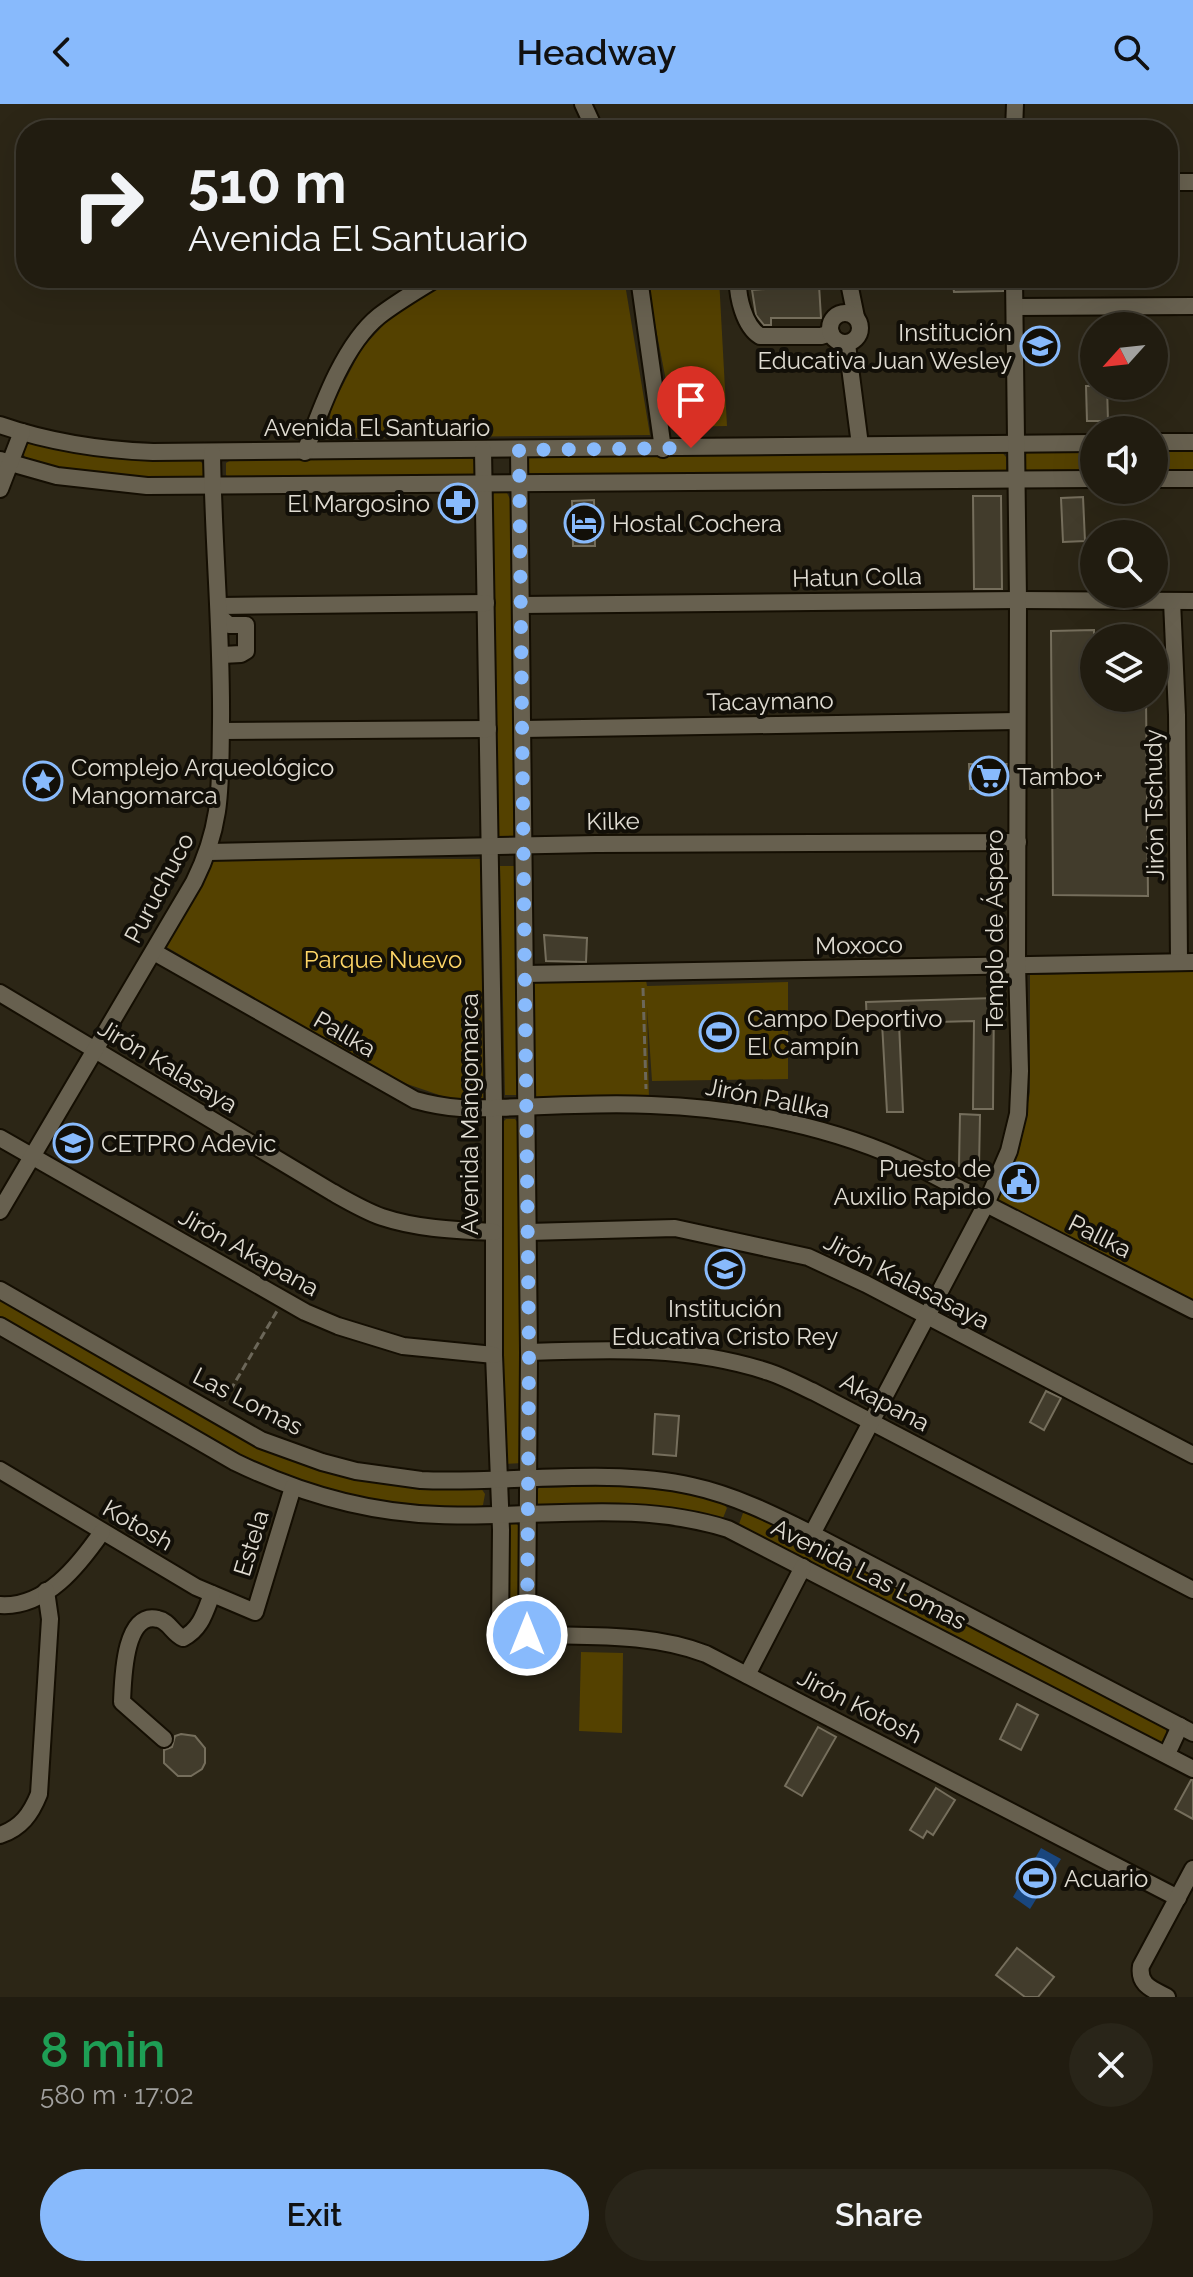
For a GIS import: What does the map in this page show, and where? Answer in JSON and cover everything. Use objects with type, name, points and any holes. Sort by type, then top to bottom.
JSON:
[{"type":"street","points":[[305,452],[352,347],[379,316],[422,288]]},
{"type":"street","points":[[640,288],[663,449]]},
{"type":"street","points":[[740,288],[746,319],[752,331],[760,336],[821,336],[831,333]]},
{"type":"street","points":[[850,288],[861,331],[849,343],[854,412],[860,445]]},
{"type":"street","name":"Templo de Áspero","points":[[812,1534],[986,1202],[1009,1151],[1018,1114],[1014,288]]},
{"type":"street","points":[[1015,307],[1193,306]]},
{"type":"street","points":[[849,343],[837,341],[831,333],[831,323],[837,315],[847,313],[856,317]]},
{"type":"street","name":"Avenida El Santuario","points":[[0,425],[120,450],[212,452],[1080,443]]},
{"type":"street","points":[[0,489],[5,462],[22,432]]},
{"type":"street","points":[[1168,442],[1193,442]]},
{"type":"street","name":"Avenida Mangomarca","points":[[483,450],[494,1108],[494,1355],[501,1530],[500,1633]]},
{"type":"street","points":[[519,450],[529,1352],[527,1635]]},
{"type":"street","name":"Puruchuco","points":[[0,1211],[154,952],[209,852],[220,801],[221,731],[230,619],[212,485],[212,452]]},
{"type":"street","points":[[5,462],[57,476],[147,486],[1080,479]]},
{"type":"street","points":[[1168,479],[1193,479]]},
{"type":"street","name":"Jirón Tschudy","points":[[1172,601],[1185,715],[1186,962]]},
{"type":"street","name":"Hatun Colla","points":[[521,605],[1193,601]]},
{"type":"street","points":[[230,619],[249,606],[486,603]]},
{"type":"street","points":[[230,619],[249,606]]},
{"type":"street","points":[[229,654],[246,651],[230,619]]},
{"type":"street","name":"Tacaymano","points":[[523,729],[1017,721]]},
{"type":"street","points":[[221,731],[488,729]]},
{"type":"street","name":"Kilke","points":[[209,852],[490,846],[1018,842]]},
{"type":"street","name":"Pallka","points":[[154,952],[415,1100],[459,1110],[526,1106]]},
{"type":"street","name":"Moxoco","points":[[525,974],[1186,962]]},
{"type":"street","name":"Jirón Kalasaya","points":[[0,993],[332,1192],[381,1216],[433,1228],[494,1232]]},
{"type":"street","name":"Jirón Pallka","points":[[526,1106],[648,1104],[698,1108],[782,1122],[847,1139],[916,1166],[986,1202]]},
{"type":"street","name":"Jirón Akapana","points":[[0,1138],[284,1300],[338,1326],[403,1346],[494,1355]]},
{"type":"street","name":"Pallka","points":[[986,1202],[1193,1310]]},
{"type":"street","name":"Jirón Kalasasaya","points":[[528,1232],[675,1228],[808,1257],[866,1284],[1193,1455]]},
{"type":"street","name":"Las Lomas","points":[[0,1290],[261,1440],[356,1471],[421,1480],[498,1479]]},
{"type":"street","points":[[0,1326],[213,1450],[293,1487],[330,1499],[404,1513],[499,1515]]},
{"type":"street","name":"Akapana","points":[[529,1352],[625,1349],[719,1359],[770,1372],[1193,1590]]},
{"type":"street","name":"Kotosh","points":[[0,1470],[212,1594],[255,1612]]},
{"type":"street","name":"Avenida Las Lomas","points":[[498,1479],[653,1480],[690,1485],[739,1501],[812,1534],[1187,1729]]},
{"type":"street","name":"Estela","points":[[255,1612],[293,1487]]},
{"type":"street","points":[[728,1529],[739,1501]]},
{"type":"street","name":"Avenida Las Lomas","points":[[499,1515],[640,1512],[676,1515],[728,1529],[1193,1769]]},
{"type":"street","points":[[0,1605],[25,1601],[46,1591],[80,1563],[102,1532]]},
{"type":"street","points":[[747,1675],[803,1567]]},
{"type":"street","points":[[0,1835],[23,1822],[39,1794],[50,1619],[46,1591]]},
{"type":"street","points":[[164,1739],[122,1702],[131,1634],[146,1620],[156,1618],[175,1635],[183,1638],[190,1635],[201,1623],[212,1594]]},
{"type":"street","name":"Jirón Kotosh","points":[[500,1633],[647,1638],[677,1643],[747,1675],[1178,1898]]},
{"type":"street","points":[[1167,1754],[1187,1729]]},
{"type":"street","points":[[1167,1997],[1145,1985],[1140,1976],[1141,1966],[1193,1869]]},
{"type":"path","points":[[643,973],[648,1104]]},
{"type":"path","points":[[215,1415],[284,1300]]},
{"type":"green space","points":[[435,288],[626,288],[650,435],[328,438],[331,408],[362,348],[390,318]]},
{"type":"green space","points":[[648,288],[720,288],[727,426],[675,427]]},
{"type":"green space","points":[[34,442],[198,459],[203,464],[205,475],[199,481],[84,475],[27,461],[25,445]]},
{"type":"green space","points":[[1001,451],[1006,457],[1006,471],[997,475],[529,477],[524,461],[530,457]]},
{"type":"green space","points":[[1080,452],[1080,472],[1028,472],[1023,468],[1022,458],[1027,453]]},
{"type":"green space","points":[[1168,452],[1193,452],[1193,471],[1168,471]]},
{"type":"green space","points":[[236,457],[472,458],[477,464],[476,474],[468,477],[229,479],[226,463]]},
{"type":"green space","points":[[506,491],[511,501],[514,842],[496,841],[491,499],[494,493]]},
{"type":"green space","name":"Parque Nuevo","points":[[212,858],[481,859],[483,1098],[451,1099],[407,1084],[163,945]]},
{"type":"green space","points":[[500,866],[518,866],[520,1095],[505,1095]]},
{"type":"green space","points":[[1193,971],[1193,1303],[995,1203],[1020,1147],[1030,1092],[1030,975]]},
{"type":"green space","points":[[538,979],[646,980],[647,986],[788,982],[788,1079],[652,1081],[647,1007],[649,1100],[536,1098],[531,1094],[532,984]]},
{"type":"green space","points":[[506,1119],[515,1119],[519,1124],[524,1463],[505,1464],[501,1124]]},
{"type":"green space","points":[[0,1296],[252,1441],[409,1485],[481,1488],[485,1494],[483,1505],[477,1509],[436,1509],[369,1500],[295,1481],[239,1456],[0,1318]]},
{"type":"green space","points":[[638,1485],[711,1497],[727,1508],[723,1518],[714,1520],[656,1506],[539,1508],[533,1493],[539,1488]]},
{"type":"green space","points":[[751,1510],[1165,1726],[1167,1735],[1161,1743],[1151,1743],[743,1532],[739,1524],[743,1513]]},
{"type":"green space","points":[[504,1521],[514,1522],[520,1527],[518,1621],[509,1626],[499,1618]]},
{"type":"green space","points":[[581,1652],[623,1653],[622,1733],[579,1731]]},
{"type":"water","name":"Acuario","points":[[1041,1848],[1061,1859],[1030,1909],[1013,1897]]},
{"type":"building","points":[[819,288],[821,318],[771,318],[771,325],[764,325],[756,315],[752,290]]},
{"type":"building","points":[[953,288],[1003,288],[1003,291],[954,292]]},
{"type":"building","points":[[1086,400],[1107,400],[1108,416],[1087,416]]},
{"type":"building","points":[[973,496],[1001,496],[1002,589],[974,589]]},
{"type":"building","points":[[1080,497],[1080,504],[1083,504],[1080,541],[1063,542],[1061,498]]},
{"type":"building","name":"Hostal Cochera","points":[[594,500],[595,546],[573,546],[572,501]]},
{"type":"building","points":[[1080,630],[1080,712],[1146,712],[1148,896],[1053,895],[1051,631]]},
{"type":"building","name":"Tambo+","points":[[969,764],[1007,764],[1006,789],[970,789]]},
{"type":"building","points":[[544,935],[587,938],[586,962],[546,961]]},
{"type":"building","points":[[994,998],[993,1109],[973,1109],[974,1021],[899,1023],[903,1112],[887,1112],[882,1023],[867,1024],[866,1002]]},
{"type":"building","points":[[960,1114],[980,1115],[979,1167],[959,1166]]},
{"type":"building","points":[[1046,1391],[1061,1398],[1044,1430],[1030,1422]]},
{"type":"building","points":[[655,1414],[679,1416],[676,1456],[653,1454]]},
{"type":"building","points":[[1017,1704],[1038,1715],[1021,1750],[1000,1739]]},
{"type":"building","points":[[818,1727],[836,1737],[802,1796],[785,1786]]},
{"type":"building","points":[[175,1736],[195,1736],[205,1748],[202,1769],[191,1776],[178,1776],[164,1763],[164,1750],[172,1747]]},
{"type":"building","points":[[1193,1780],[1193,1819],[1175,1809]]},
{"type":"building","points":[[936,1788],[955,1800],[933,1835],[927,1831],[923,1838],[910,1830]]},
{"type":"building","points":[[1017,1948],[1054,1977],[1038,1997],[1025,1997],[996,1975]]},
{"type":"place","name":"Institución Educativa Juan Wesley","points":[[1040,346]]},
{"type":"place","name":"El Margosino","points":[[458,503]]},
{"type":"place","name":"Hostal Cochera","points":[[584,523]]},
{"type":"place","name":"Tambo+","points":[[989,776]]},
{"type":"place","name":"Complejo Arqueológico Mangomarca","points":[[43,781]]},
{"type":"place","name":"Campo Deportivo El Campín","points":[[719,1032]]},
{"type":"place","name":"CETPRO Adevic","points":[[73,1143]]},
{"type":"place","name":"Puesto de Auxilio Rapido","points":[[1019,1182]]},
{"type":"place","name":"Institución Educativa Cristo Rey","points":[[725,1269]]},
{"type":"place","name":"Acuario","points":[[1036,1878]]},
{"type":"route","points":[[527,1635],[529,1352],[519,450],[691,448]]}]
